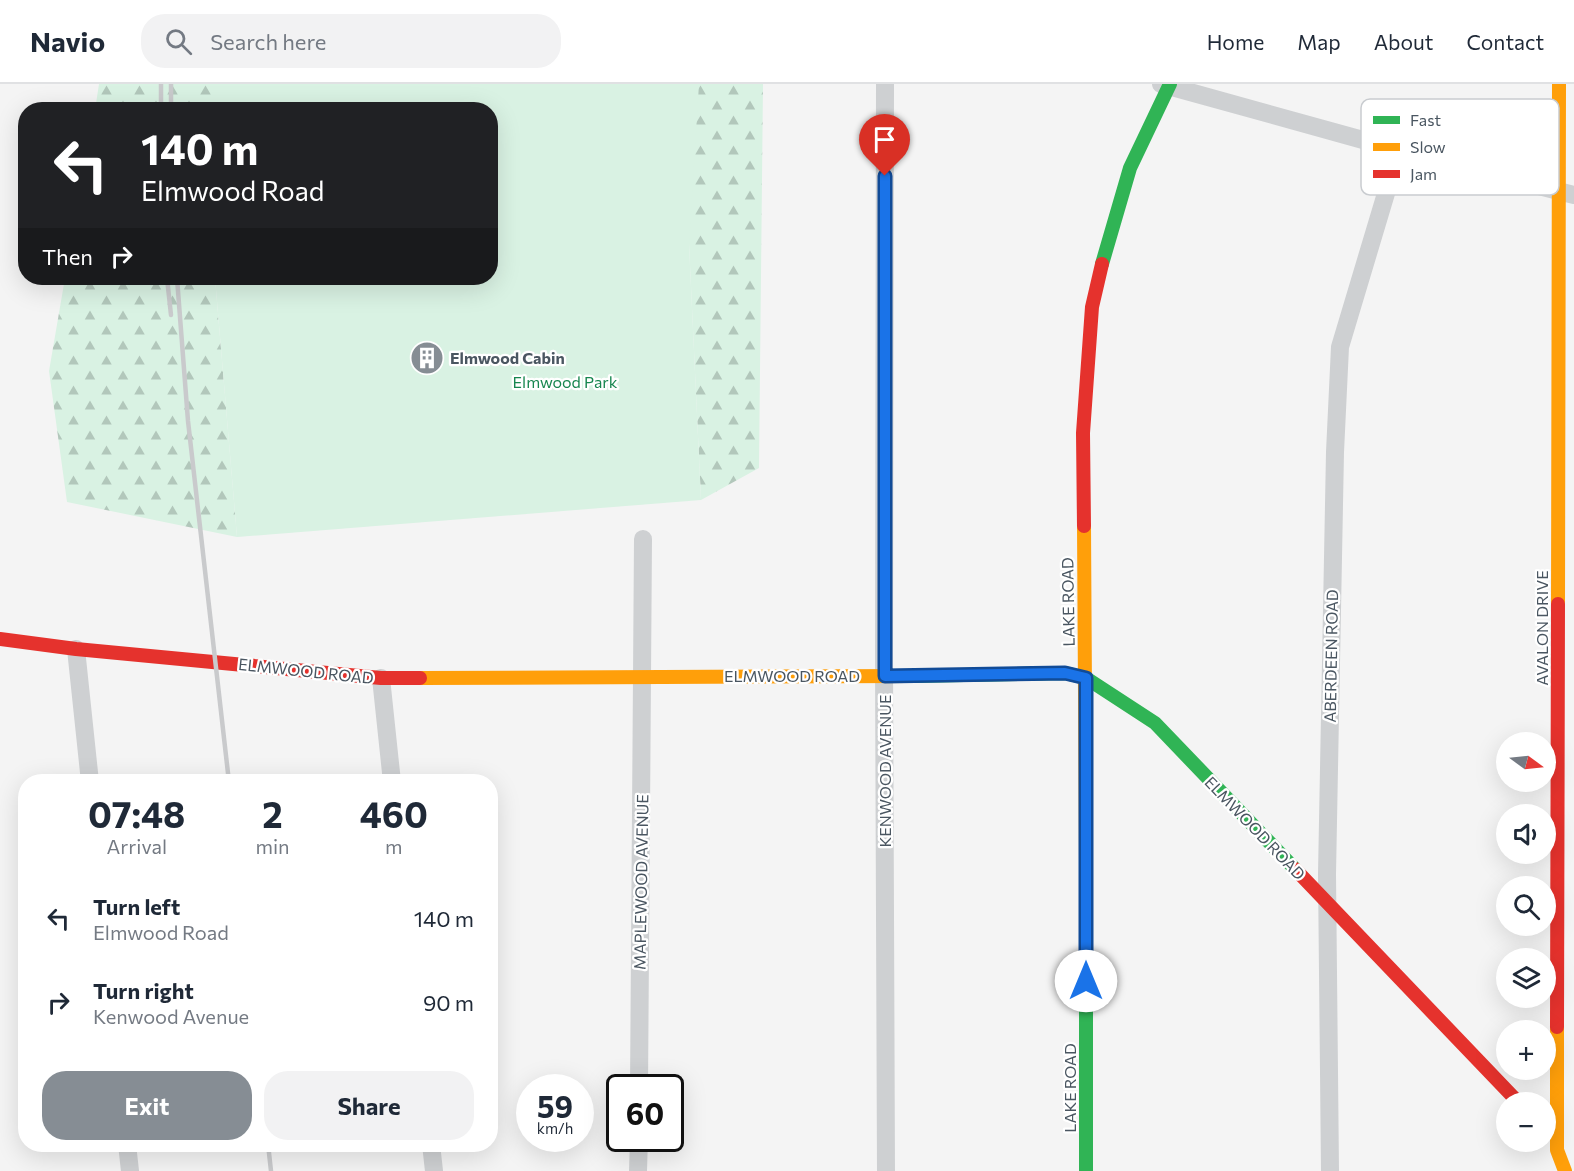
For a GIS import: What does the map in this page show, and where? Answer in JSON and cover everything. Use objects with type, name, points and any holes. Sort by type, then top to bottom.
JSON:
[{"type":"street","name":"KENWOOD AVENUE","points":[[885,84],[886,1171]]},
{"type":"street","name":"AVALON DRIVE","points":[[1559,84],[1567,193],[1557,1150],[1565,1171]]},
{"type":"street","points":[[1167,85],[1361,139]]},
{"type":"street","name":"LAKE ROAD","points":[[1086,1171],[1086,678],[1083,433],[1092,307],[1106,246],[1130,168],[1167,85]]},
{"type":"street","name":"ABERDEEN ROAD","points":[[1330,1171],[1327,904],[1334,464],[1340,347],[1386,195]]},
{"type":"street","name":"MAPLEWOOD AVENUE","points":[[639,1074],[643,539]]},
{"type":"street","name":"ELMWOOD ROAD","points":[[0,639],[76,649],[381,678],[1065,673],[1086,678],[1155,723],[1508,1092]]},
{"type":"street","points":[[76,649],[89,774]]},
{"type":"street","points":[[381,678],[391,774]]},
{"type":"street","points":[[128,1152],[130,1171]]},
{"type":"street","points":[[433,1152],[434,1171]]},
{"type":"street","points":[[638,1171],[639,1152]]},
{"type":"green space","points":[[99,84],[214,84],[214,102],[96,102]]},
{"type":"green space","name":"Elmwood Park","points":[[214,84],[699,84],[689,244],[701,500],[237,537],[216,285],[498,285],[498,102],[214,102]]},
{"type":"green space","points":[[413,84],[763,84],[759,468],[701,500],[689,244],[498,277],[498,102],[466,102]]},
{"type":"green space","points":[[64,285],[216,285],[237,537],[67,502],[49,371]]},
{"type":"railway","points":[[161,84],[161,102]]},
{"type":"railway","points":[[171,84],[171,102]]},
{"type":"railway","points":[[168,285],[171,315]]},
{"type":"railway","points":[[178,285],[188,421],[228,774]]},
{"type":"railway","points":[[269,1152],[271,1171]]},
{"type":"traffic: fast","points":[[1102,264],[1130,168],[1170,84]]},
{"type":"traffic: fast","points":[[911,676],[1065,673],[1086,678],[1155,723],[1295,869]]},
{"type":"traffic: fast","points":[[1086,860],[1086,1171]]},
{"type":"traffic: slow","points":[[1559,84],[1559,99]]},
{"type":"traffic: slow","points":[[1558,604],[1559,195]]},
{"type":"traffic: slow","points":[[1084,526],[1086,860]]},
{"type":"traffic: slow","points":[[420,678],[911,676]]},
{"type":"traffic: slow","points":[[1557,1027],[1557,1150],[1565,1171]]},
{"type":"traffic: jam","points":[[1084,526],[1083,433],[1092,307],[1102,264]]},
{"type":"traffic: jam","points":[[1557,1027],[1558,604]]},
{"type":"traffic: jam","points":[[0,639],[76,649],[381,678],[420,678]]},
{"type":"traffic: jam","points":[[1295,869],[1508,1092]]},
{"type":"place","name":"Elmwood Cabin","points":[[427,358]]},
{"type":"route","points":[[885,176],[885,676],[1065,673],[1086,678],[1086,981]]}]
